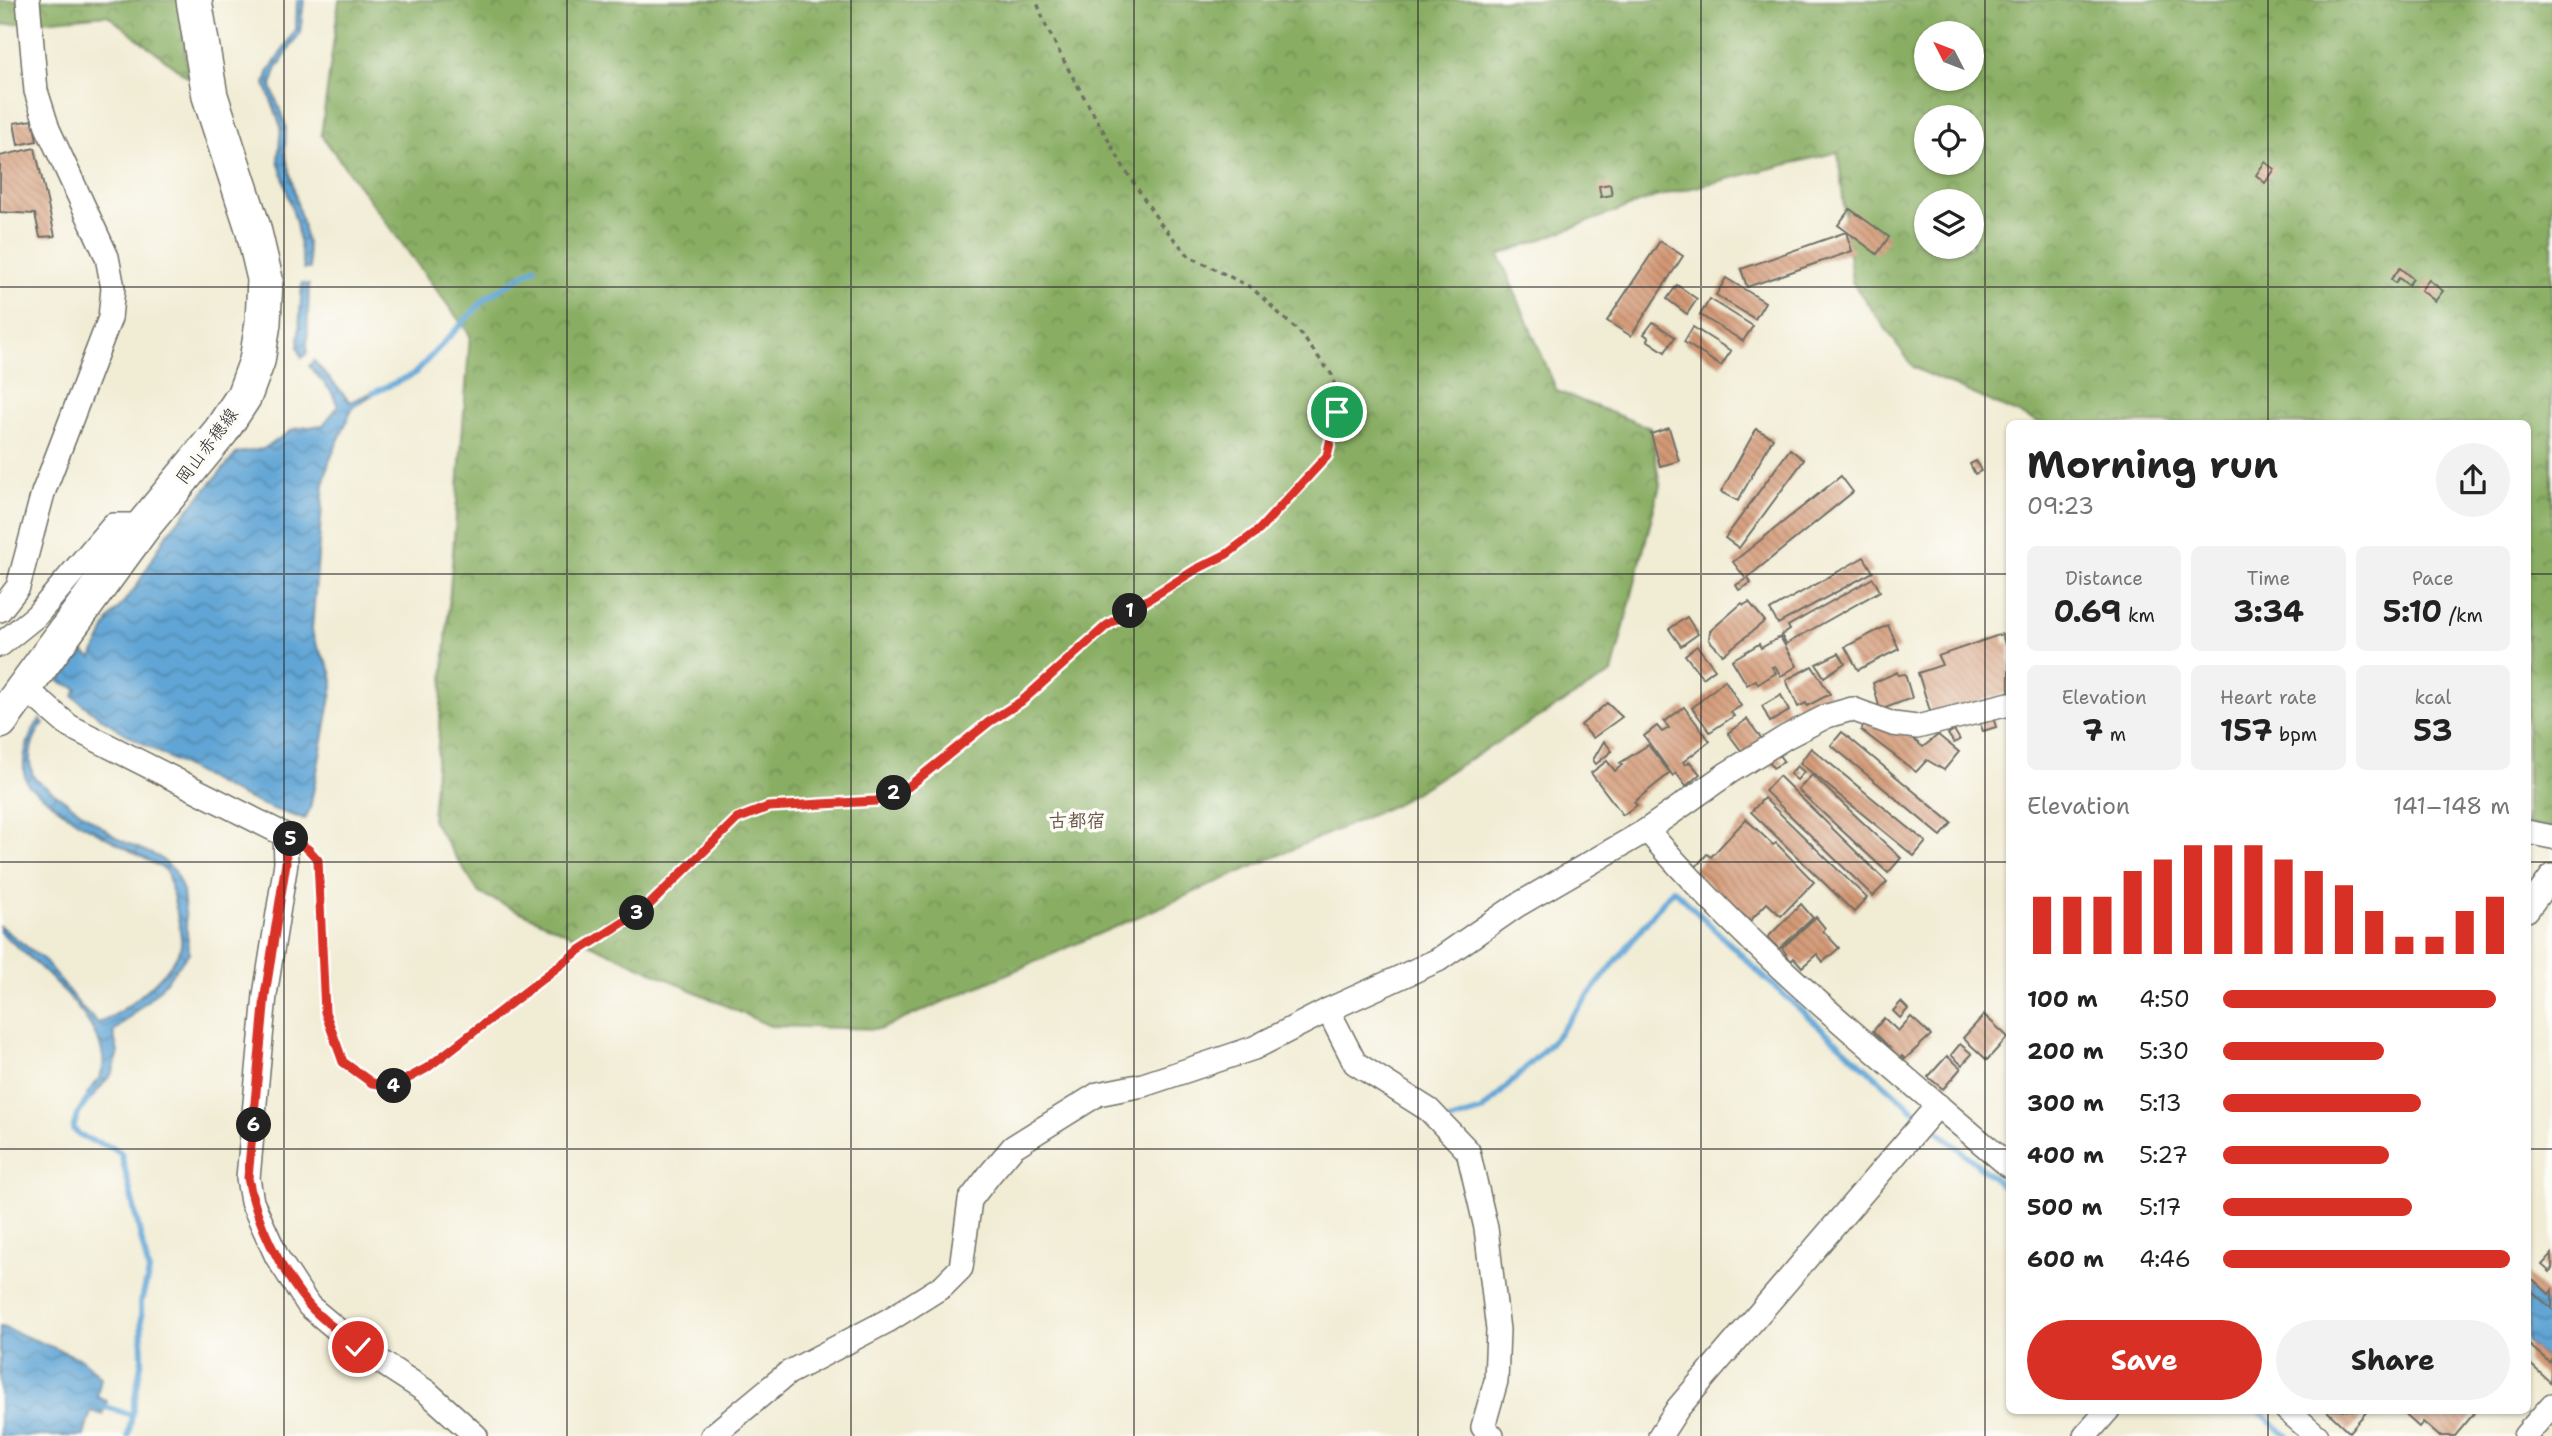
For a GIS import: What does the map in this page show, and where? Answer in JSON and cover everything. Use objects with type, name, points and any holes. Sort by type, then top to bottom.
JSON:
[{"type":"main road","name":"岡山赤穂線","points":[[0,721],[144,525],[220,431],[243,396],[257,361],[264,323],[265,279],[253,228],[210,96],[194,0]]},
{"type":"street","points":[[0,610],[18,587],[43,493],[110,318],[113,288],[107,257],[48,129],[36,90],[28,0]]},
{"type":"street","points":[[0,645],[36,616],[113,525],[144,525]]},
{"type":"street","points":[[24,687],[69,726],[285,835],[286,863],[265,995],[248,1178],[252,1202],[277,1257],[309,1306],[358,1347],[427,1392],[476,1436]]},
{"type":"street","points":[[712,1436],[788,1373],[889,1320],[952,1277],[961,1268],[966,1251],[970,1200],[1013,1147],[1098,1094],[1143,1085],[1254,1048],[1328,1010],[1438,960],[1516,906],[1647,830],[1728,773],[1786,737],[1827,716],[1853,709],[1893,724],[1917,727],[2006,708]]},
{"type":"street","points":[[1647,830],[1698,889],[1831,1015],[2006,1163]]},
{"type":"street","points":[[2531,833],[2552,837]]},
{"type":"street","points":[[2531,905],[2552,876]]},
{"type":"street","points":[[1328,1010],[1355,1063],[1429,1110],[1468,1151],[1486,1228],[1498,1331],[1496,1381],[1483,1427],[1492,1436]]},
{"type":"street","points":[[1660,1436],[1678,1408],[1938,1105]]},
{"type":"street","points":[[2525,1436],[2552,1405]]},
{"type":"street","points":[[2085,1436],[2104,1414]]},
{"type":"street","points":[[2292,1414],[2317,1436]]},
{"type":"path","points":[[285,835],[308,849],[318,860],[325,1012],[343,1062],[372,1083],[394,1086],[427,1068],[577,952],[646,908],[737,819],[768,807],[876,801],[908,787],[989,722],[1022,701],[1106,626],[1195,570],[1227,554],[1259,530],[1314,474],[1327,456],[1337,412],[1332,375],[1300,333],[1252,288],[1189,256],[1160,223],[1124,168],[1066,65],[1036,0]]},
{"type":"green space","points":[[0,0],[180,0],[188,77],[107,15],[0,25]]},
{"type":"green space","points":[[339,0],[2552,0],[2552,829],[2531,825],[2531,420],[2032,420],[1914,368],[1852,282],[1838,152],[1655,197],[1499,255],[1557,391],[1650,428],[1660,485],[1612,673],[1394,805],[881,1029],[770,1026],[479,893],[432,820],[470,335],[321,135]]},
{"type":"water","points":[[297,0],[304,0],[300,33],[276,70],[271,86],[286,126],[285,153],[307,243],[310,269],[304,269],[296,223],[278,160],[281,127],[265,84],[268,73],[296,29]]},
{"type":"water","points":[[302,283],[309,285],[307,353],[302,358],[298,347]]},
{"type":"water","points":[[314,361],[350,402],[387,386],[353,407],[329,462],[324,482],[312,629],[316,644],[330,669],[333,686],[310,809],[305,819],[237,794],[121,731],[73,696],[77,689],[59,681],[82,651],[92,658],[109,620],[136,587],[166,535],[237,453],[263,449],[294,429],[323,425],[338,406],[331,391],[309,366]]},
{"type":"water","points":[[40,719],[44,723],[33,743],[30,757],[35,779],[120,840],[159,857],[175,871],[183,891],[189,953],[158,991],[113,1032],[118,1052],[113,1072],[91,1099],[87,1094],[99,1078],[103,1067],[102,1050],[94,1031],[48,975],[0,932],[0,926],[44,960],[83,1009],[98,1023],[120,1012],[159,979],[177,955],[181,945],[180,931],[166,870],[76,821],[29,786],[24,761],[32,734]]},
{"type":"water","points":[[2531,1291],[2552,1309],[2552,1358],[2549,1362],[2531,1346]]},
{"type":"water","points":[[0,1326],[82,1359],[101,1377],[97,1397],[107,1401],[103,1415],[91,1411],[84,1436],[0,1436]]},
{"type":"building","points":[[33,120],[37,141],[18,145],[14,123]]},
{"type":"building","points":[[35,148],[55,236],[40,237],[35,214],[0,212],[0,156]]},
{"type":"building","points":[[2265,162],[2275,169],[2265,183],[2256,175]]},
{"type":"building","points":[[1610,184],[1612,195],[1601,197],[1599,186]]},
{"type":"building","points":[[1850,209],[1889,237],[1877,254],[1838,225]]},
{"type":"building","points":[[1846,232],[1852,251],[1747,287],[1741,269]]},
{"type":"building","points":[[1660,241],[1683,256],[1631,336],[1607,321]]},
{"type":"building","points":[[2400,268],[2413,279],[2408,285],[2399,278],[2395,283],[2391,279]]},
{"type":"building","points":[[1726,278],[1765,302],[1755,319],[1716,295]]},
{"type":"building","points":[[2429,280],[2443,291],[2435,301],[2421,290]]},
{"type":"building","points":[[1677,285],[1697,299],[1687,314],[1667,299]]},
{"type":"building","points":[[1710,299],[1753,326],[1743,341],[1700,315]]},
{"type":"building","points":[[1653,322],[1675,337],[1665,352],[1647,340],[1649,338],[1644,334]]},
{"type":"building","points":[[1693,327],[1731,351],[1721,366],[1684,342]]},
{"type":"building","points":[[1669,428],[1679,461],[1660,466],[1651,434]]},
{"type":"building","points":[[1756,429],[1773,438],[1738,501],[1721,492]]},
{"type":"building","points":[[1790,449],[1804,460],[1739,548],[1725,538]]},
{"type":"building","points":[[1976,461],[1981,471],[1975,474],[1970,464]]},
{"type":"building","points":[[1841,476],[1853,492],[1748,577],[1751,583],[1739,590],[1736,585],[1746,579],[1733,562]]},
{"type":"building","points":[[1864,557],[1873,572],[1778,624],[1770,610]]},
{"type":"building","points":[[1873,578],[1880,591],[1786,644],[1781,635],[1790,630],[1788,626]]},
{"type":"building","points":[[1749,602],[1765,621],[1723,655],[1709,640],[1710,631],[1742,603],[1744,605]]},
{"type":"building","points":[[1687,617],[1698,634],[1681,646],[1669,629]]},
{"type":"building","points":[[1888,625],[1899,649],[1858,670],[1845,647]]},
{"type":"building","points":[[2002,634],[2006,644],[2006,693],[1932,717],[1918,673],[1942,665],[1938,656]]},
{"type":"building","points":[[1780,637],[1797,666],[1781,676],[1775,666],[1772,667],[1776,673],[1758,684],[1756,680],[1747,685],[1732,660],[1759,644],[1761,648]]},
{"type":"building","points":[[1697,646],[1715,669],[1703,678],[1685,655]]},
{"type":"building","points":[[1839,653],[1845,663],[1824,677],[1816,664]]},
{"type":"building","points":[[1812,666],[1830,694],[1807,706],[1806,703],[1798,707],[1786,680]]},
{"type":"building","points":[[1897,672],[1898,675],[1905,674],[1912,698],[1880,710],[1873,683]]},
{"type":"building","points":[[1725,680],[1741,706],[1731,712],[1734,716],[1710,732],[1692,708]]},
{"type":"building","points":[[1781,695],[1789,711],[1770,722],[1762,706]]},
{"type":"building","points":[[1607,703],[1622,717],[1593,738],[1581,725]]},
{"type":"building","points":[[1684,707],[1710,741],[1683,762],[1685,765],[1690,762],[1700,774],[1686,786],[1676,773],[1673,776],[1644,736],[1657,726],[1662,732],[1669,728],[1664,722]]},
{"type":"building","points":[[1993,717],[1996,727],[1983,731],[1979,721]]},
{"type":"building","points":[[1747,719],[1764,742],[1745,756],[1728,733]]},
{"type":"building","points":[[1866,722],[1909,736],[1923,747],[1938,735],[1959,752],[1944,770],[1927,760],[1916,772],[1861,730]]},
{"type":"building","points":[[1954,730],[1960,740],[1954,743],[1948,734]]},
{"type":"building","points":[[1842,732],[1952,823],[1941,836],[1831,745]]},
{"type":"building","points":[[1604,741],[1612,751],[1596,764],[1593,760]]},
{"type":"building","points":[[1648,745],[1670,773],[1634,802],[1637,805],[1623,815],[1591,773],[1607,761],[1615,771],[1622,765],[1620,763]]},
{"type":"building","points":[[1811,748],[1926,842],[1914,856],[1800,763]]},
{"type":"building","points":[[1779,755],[1784,762],[1773,768],[1769,761]]},
{"type":"building","points":[[1797,766],[1804,772],[1797,780],[1790,774]]},
{"type":"building","points":[[1812,775],[1901,858],[1888,873],[1798,790]]},
{"type":"building","points":[[1779,776],[1887,882],[1873,896],[1765,791]]},
{"type":"building","points":[[1764,798],[1867,898],[1854,912],[1751,812]]},
{"type":"building","points":[[1746,819],[1773,845],[1776,843],[1814,882],[1781,916],[1767,903],[1750,921],[1693,870],[1707,854],[1711,857]]},
{"type":"building","points":[[1801,904],[1813,918],[1779,949],[1768,937]]},
{"type":"building","points":[[1816,917],[1825,928],[1823,931],[1839,948],[1823,962],[1817,954],[1802,967],[1794,958],[1791,961],[1782,948]]},
{"type":"building","points":[[1901,1002],[1908,1009],[1900,1018],[1893,1011]]},
{"type":"building","points":[[1984,1015],[2006,1035],[2006,1039],[1987,1060],[1963,1038]]},
{"type":"building","points":[[1911,1017],[1931,1035],[1905,1059],[1902,1056],[1900,1058],[1873,1031],[1884,1018],[1898,1031]]},
{"type":"building","points":[[1960,1044],[1972,1054],[1962,1065],[1951,1055]]},
{"type":"building","points":[[1947,1056],[1961,1068],[1943,1089],[1928,1077]]},
{"type":"building","points":[[2552,1254],[2552,1269],[2550,1272],[2542,1265]]},
{"type":"building","points":[[2531,1278],[2549,1294],[2552,1290],[2552,1309],[2531,1291]]},
{"type":"building","points":[[2531,1346],[2549,1362],[2552,1358],[2550,1382],[2531,1365]]},
{"type":"building","points":[[2330,1414],[2365,1414],[2349,1432]]},
{"type":"building","points":[[2404,1414],[2474,1414],[2455,1436],[2439,1436],[2423,1422],[2419,1427]]},
{"type":"waterway","points":[[373,393],[414,374],[487,297],[535,268]]},
{"type":"waterway","points":[[1449,1121],[1482,1111],[1551,1043],[1673,889],[1765,978],[1920,1116]]},
{"type":"waterway","points":[[94,1090],[77,1115],[73,1129],[78,1134],[121,1153],[149,1272],[141,1302],[142,1359],[128,1436]]},
{"type":"waterway","points":[[1939,1132],[2006,1188]]},
{"type":"waterway","points":[[99,1405],[132,1415]]},
{"type":"waterway","points":[[2262,1414],[2287,1436]]},
{"type":"district","name":"古都宿","points":[[1077,820]]},
{"type":"route","points":[[358,1347],[309,1306],[277,1257],[252,1202],[248,1178],[265,995],[274,925],[286,863],[285,835],[308,849],[318,860],[321,874],[325,1012],[343,1062],[372,1083],[394,1086],[427,1068],[577,952],[646,908],[737,819],[768,807],[876,801],[908,787],[989,722],[1022,701],[1106,626],[1195,570],[1227,554],[1259,530],[1314,474],[1327,456],[1337,412]]}]
